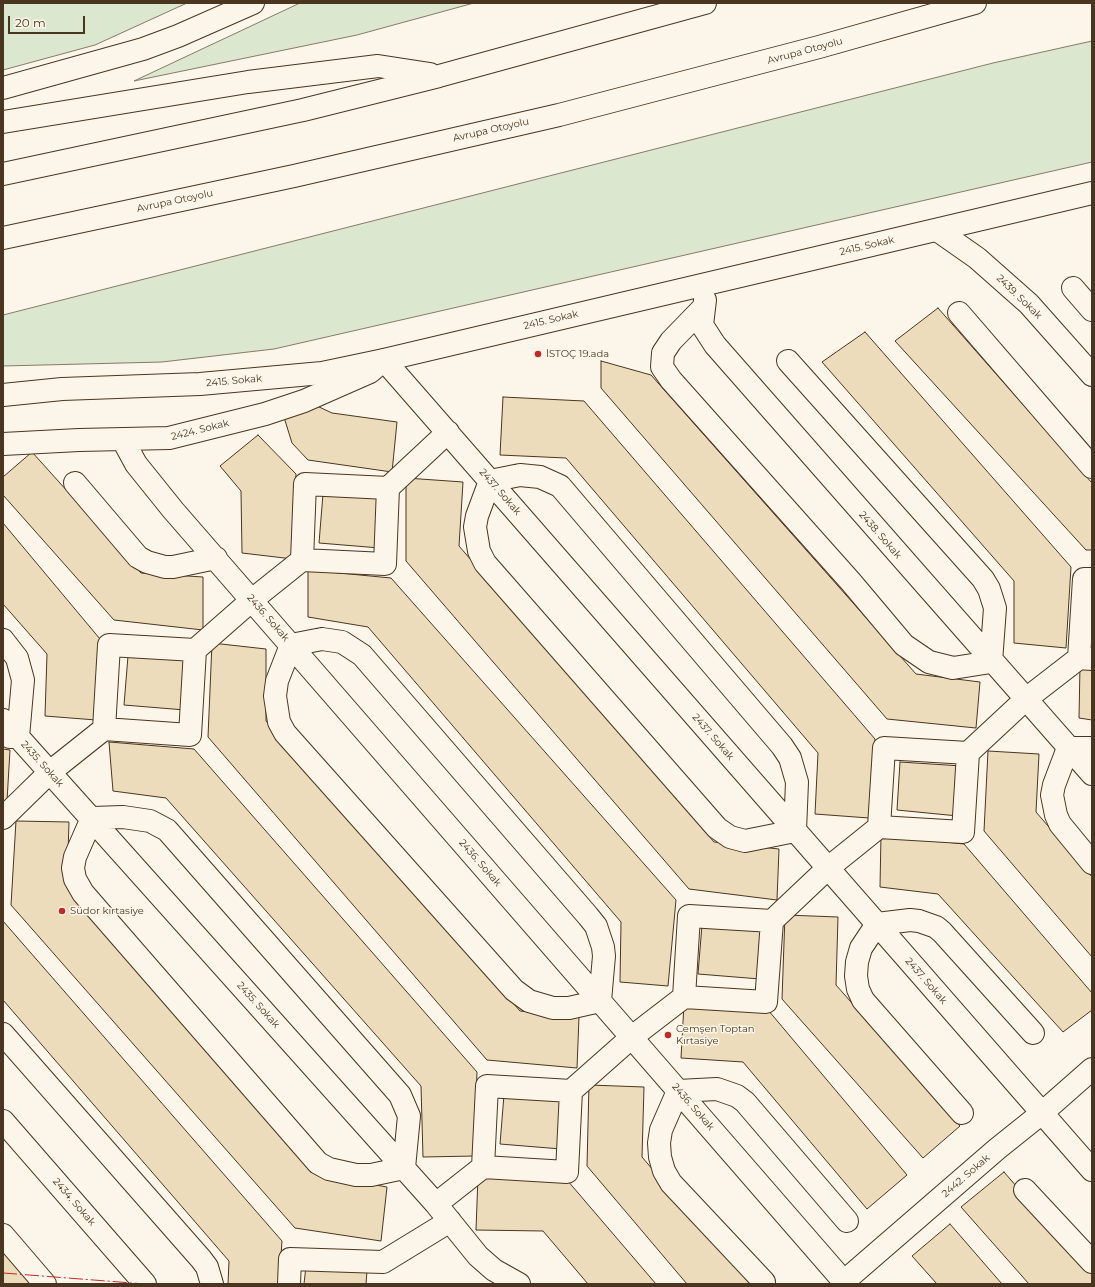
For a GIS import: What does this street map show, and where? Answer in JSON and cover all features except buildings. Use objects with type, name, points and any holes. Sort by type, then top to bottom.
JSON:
[{"type":"main road","points":[[3,88],[142,49],[178,36],[252,3]]},
{"type":"main road","points":[[3,174],[303,110],[439,76],[705,3]]},
{"type":"main road","name":"Avrupa Otoyolu","points":[[3,238],[294,176],[558,114],[820,47],[975,3]]},
{"type":"main road","points":[[3,122],[248,82],[378,66],[439,76]]},
{"type":"main road","name":"2415. Sokak","points":[[3,395],[62,389],[230,381],[322,372],[384,360],[1092,193]]},
{"type":"main road","name":"2439. Sokak","points":[[937,230],[977,258],[1029,304],[1092,375]]},
{"type":"main road","name":"2438. Sokak","points":[[711,282],[704,307],[702,325],[715,345],[991,662],[1026,699],[1092,774]]},
{"type":"main road","points":[[1073,288],[1092,310]]},
{"type":"main road","points":[[704,307],[671,342],[663,353],[662,367],[671,380],[851,582],[904,645],[929,662],[953,668],[991,662],[995,608],[989,589],[983,579],[788,361]]},
{"type":"main road","points":[[959,313],[1092,467]]},
{"type":"main road","name":"2437. Sokak","points":[[384,360],[1092,1170]]},
{"type":"main road","name":"2424. Sokak","points":[[3,444],[79,440],[169,438],[265,414],[304,401],[370,372],[384,360]]},
{"type":"main road","points":[[104,729],[109,645],[195,650],[252,600],[302,560],[385,564],[388,488],[448,432]]},
{"type":"main road","name":"2436. Sokak","points":[[123,440],[136,464],[173,510],[843,1283]]},
{"type":"main road","points":[[530,475],[551,480],[560,486],[790,758],[797,782],[795,831],[745,841],[730,837],[717,828],[485,563],[478,551],[475,527],[477,516],[490,481],[530,475]]},
{"type":"main road","points":[[75,484],[138,557],[146,562],[164,567],[173,567],[216,558]]},
{"type":"main road","points":[[302,560],[305,484],[388,488]]},
{"type":"main road","points":[[483,1167],[487,1086],[571,1091],[632,1038],[684,997],[766,1002],[772,921],[828,868],[879,827],[963,832],[968,753],[1026,699],[1086,658],[1084,579],[1092,579]]},
{"type":"main road","points":[[322,639],[333,640],[342,642],[362,654],[596,926],[601,938],[604,956],[600,1001],[569,1008],[553,1008],[529,1001],[514,990],[285,733],[279,722],[275,696],[277,681],[291,645],[322,639]]},
{"type":"main road","points":[[3,640],[17,658],[23,680],[11,737]]},
{"type":"main road","points":[[3,818],[50,772],[104,729],[190,735],[195,650]]},
{"type":"main road","name":"2435. Sokak","points":[[3,720],[11,737],[50,772],[92,818],[436,1204],[478,1256],[494,1270],[519,1284]]},
{"type":"main road","points":[[879,827],[884,748],[968,753]]},
{"type":"main road","points":[[1092,748],[1068,748],[1054,785],[1053,805],[1060,824],[1092,863]]},
{"type":"main road","points":[[92,818],[138,818],[150,821],[167,830],[400,1095],[409,1116],[404,1168],[371,1175],[356,1175],[336,1171],[318,1163],[78,886],[73,868],[75,857],[92,818]]},
{"type":"main road","points":[[684,997],[689,916],[772,921]]},
{"type":"main road","points":[[962,1113],[863,1000],[857,982],[856,962],[861,948],[877,924],[910,920],[919,921],[936,927],[1033,1033]]},
{"type":"main road","points":[[3,1034],[201,1259],[207,1267],[212,1284]]},
{"type":"main road","name":"2442. Sokak","points":[[843,1283],[997,1149],[1042,1113],[1092,1069]]},
{"type":"main road","points":[[764,1282],[671,1183],[664,1171],[660,1157],[659,1143],[661,1130],[678,1091],[717,1089],[737,1096],[744,1102],[848,1221]]},
{"type":"main road","points":[[436,1204],[483,1167],[567,1172],[571,1091]]},
{"type":"main road","name":"2434. Sokak","points":[[3,1121],[145,1284]]},
{"type":"main road","points":[[1025,1190],[1092,1262]]},
{"type":"main road","points":[[289,1284],[290,1260],[383,1262],[450,1221]]},
{"type":"main road","points":[[3,1235],[45,1284]]},
{"type":"green space","points":[[3,3],[187,3],[95,45],[3,70]]},
{"type":"green space","points":[[300,3],[474,3],[357,35],[134,81]]},
{"type":"green space","points":[[1092,41],[1092,162],[274,349],[162,362],[3,366],[3,315],[993,63]]},
{"type":"power","points":[[3,1273],[145,1284]]},
{"type":"place","name":"İSTOÇ 19.ada","points":[[538,354]]},
{"type":"place","name":"Südor kırtasiye","points":[[62,911]]},
{"type":"place","name":"Cemşen Toptan Kırtasiye","points":[[668,1035]]}]
